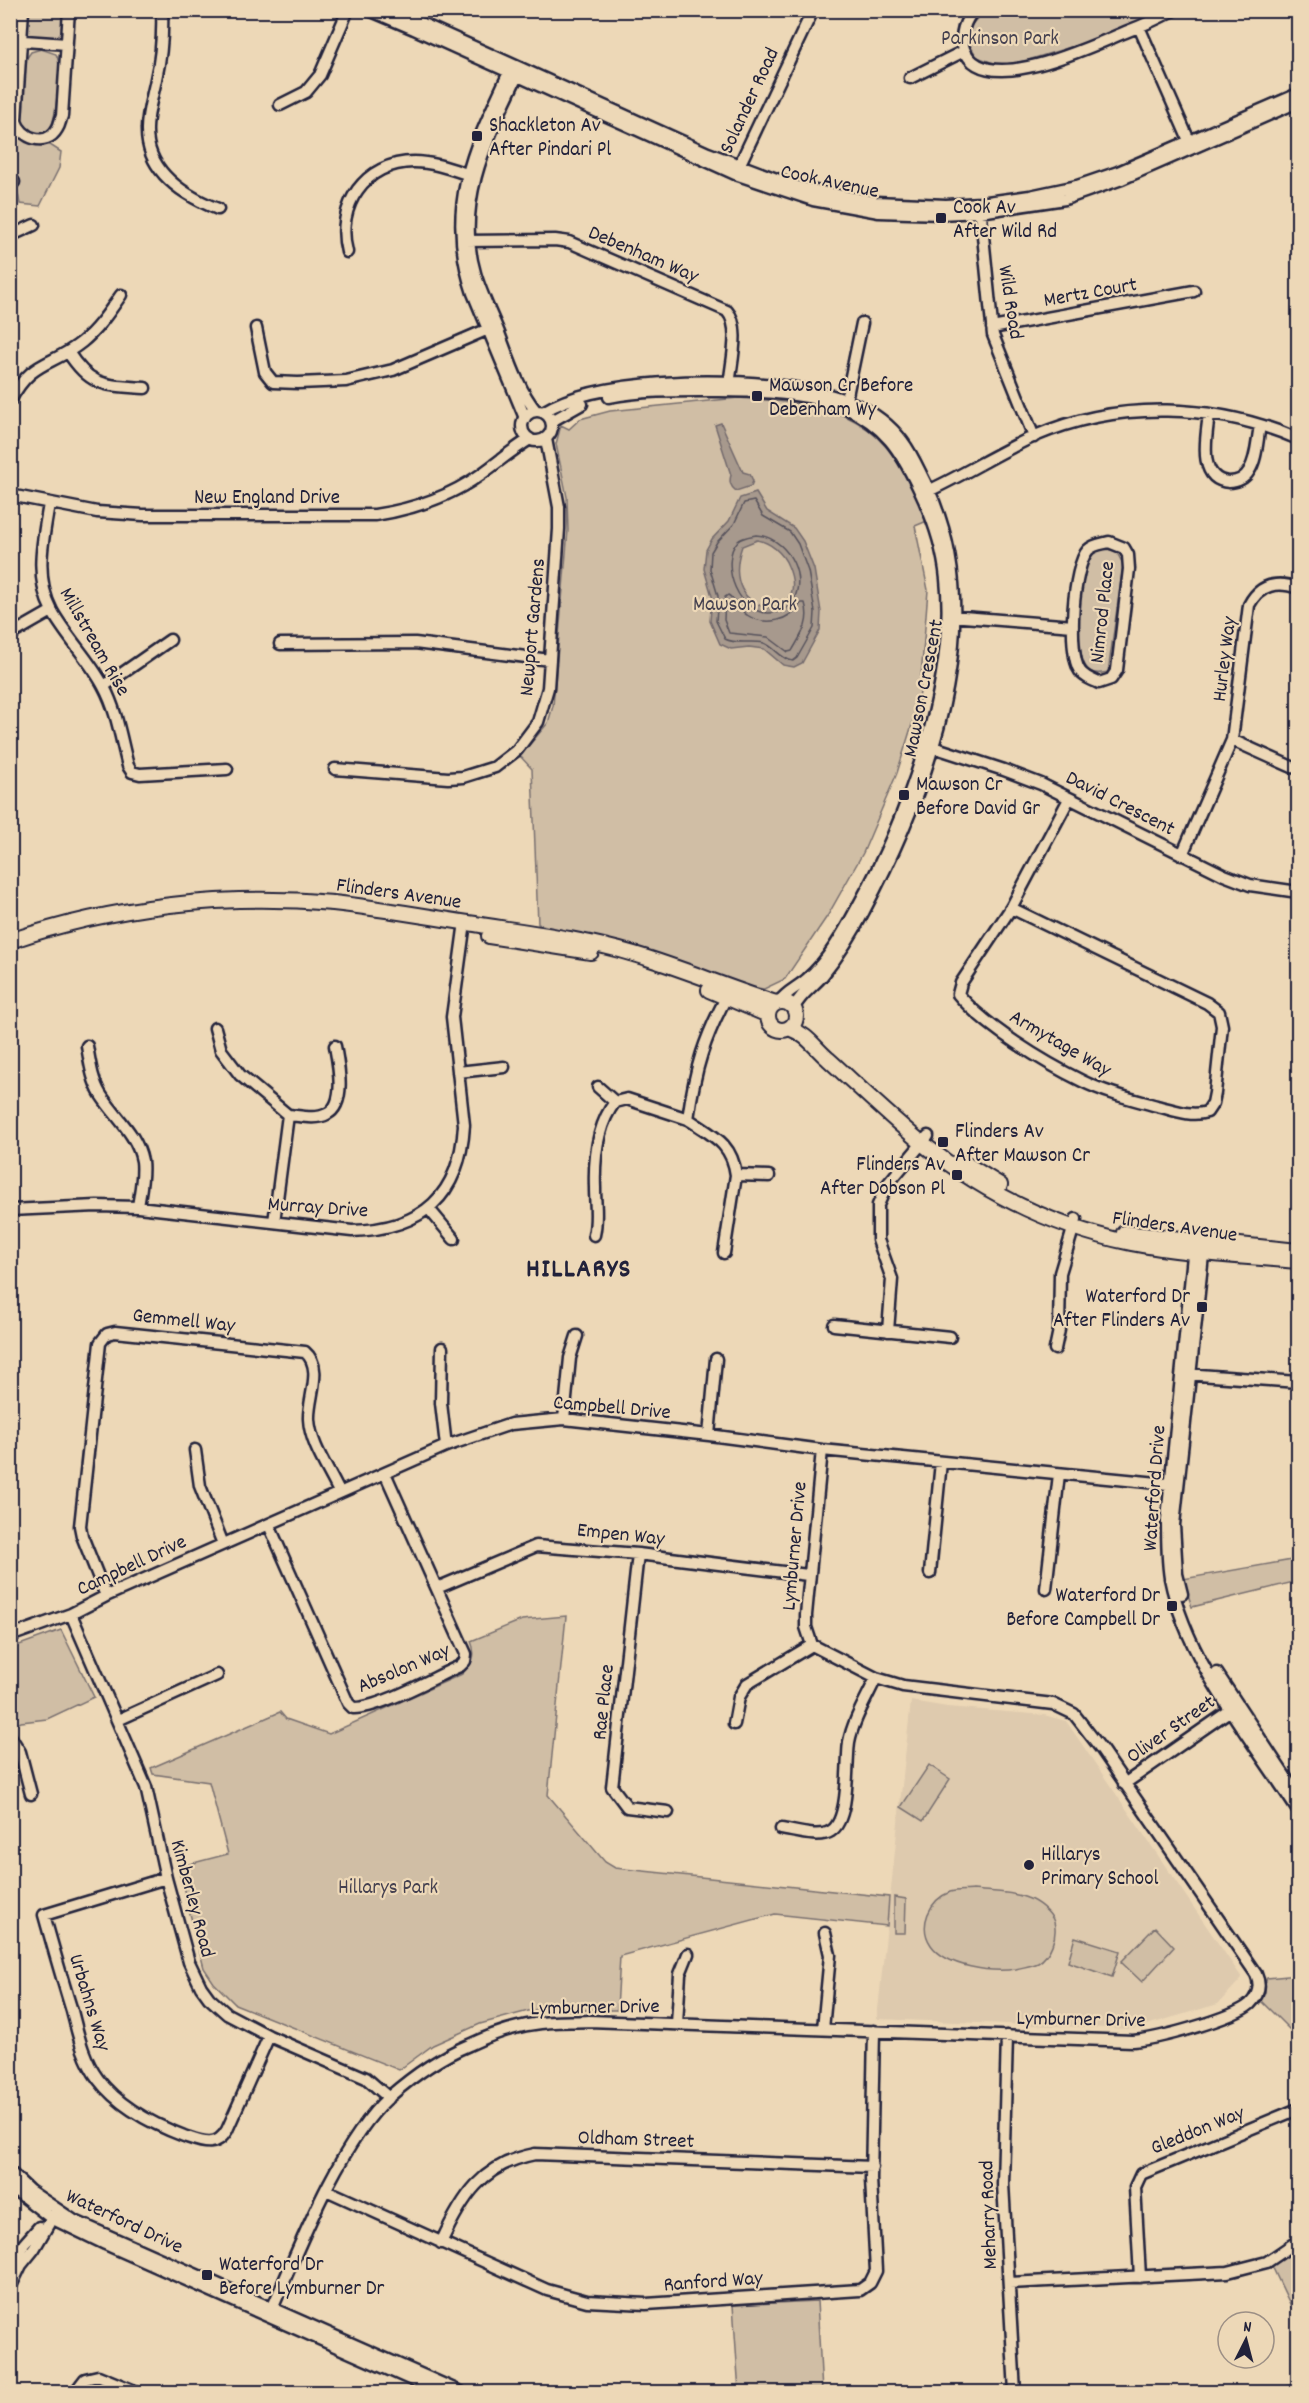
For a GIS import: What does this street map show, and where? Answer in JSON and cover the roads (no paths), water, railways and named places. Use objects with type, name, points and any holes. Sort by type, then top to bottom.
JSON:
[{"type":"main road","name":"Flinders Avenue","points":[[10,941],[59,926],[135,909],[220,901],[332,903],[464,927]]},
{"type":"main road","name":"Flinders Avenue","points":[[10,950],[44,939],[108,924],[158,916],[224,910],[296,909],[593,944],[634,954],[729,993],[768,1015]]},
{"type":"main road","name":"Flinders Avenue","points":[[729,993],[777,1003]]},
{"type":"main road","points":[[777,1003],[788,1003],[793,1018],[781,1030],[773,1028],[768,1021],[768,1015],[769,1009],[777,1003]]},
{"type":"main road","name":"Flinders Avenue","points":[[793,1018],[925,1140],[1012,1193],[1075,1223],[1199,1247],[1299,1261]]},
{"type":"main road","name":"Flinders Avenue","points":[[1199,1247],[1299,1251]]},
{"type":"street","points":[[23,10],[15,41],[15,132],[41,140],[57,130],[62,116],[69,10]]},
{"type":"street","points":[[279,105],[306,92],[320,75],[348,10]]},
{"type":"street","name":"Cook Avenue","points":[[369,10],[674,139],[737,170],[841,197],[901,204],[980,208],[1077,186],[1299,102]]},
{"type":"street","name":"Cook Avenue","points":[[392,10],[515,71]]},
{"type":"street","name":"Solander Road","points":[[737,170],[813,10]]},
{"type":"street","points":[[974,10],[963,29],[964,51],[974,62],[992,71],[1004,72],[1039,65],[1139,27],[1174,10]]},
{"type":"street","points":[[163,11],[158,67],[148,116],[147,136],[155,161],[166,178],[186,194],[218,209]]},
{"type":"street","points":[[1139,27],[1191,144]]},
{"type":"street","points":[[15,41],[67,44]]},
{"type":"street","points":[[910,78],[964,51]]},
{"type":"street","points":[[492,327],[524,423],[538,440],[552,431],[552,421],[540,412],[524,392],[467,276],[465,241],[460,217],[472,156],[515,71]]},
{"type":"street","name":"Cook Avenue","points":[[1191,144],[1299,94]]},
{"type":"street","points":[[348,252],[343,236],[348,204],[370,177],[384,169],[413,162],[429,163],[470,175]]},
{"type":"street","name":"Wild Road","points":[[980,208],[992,328],[1034,436]]},
{"type":"street","points":[[10,236],[34,225]]},
{"type":"street","name":"Debenham Way","points":[[465,241],[555,240],[569,242],[727,311],[732,316],[734,331],[729,387]]},
{"type":"street","name":"Mertz Court","points":[[992,328],[1194,291]]},
{"type":"street","points":[[10,401],[27,375],[42,364],[68,352],[93,332],[121,295]]},
{"type":"street","points":[[846,404],[861,323]]},
{"type":"street","points":[[256,328],[265,372],[273,382],[298,383],[346,381],[393,370],[492,327]]},
{"type":"street","points":[[68,352],[80,370],[91,379],[117,386],[145,388]]},
{"type":"street","name":"Mawson Crescent","points":[[524,423],[551,407],[585,396],[627,387],[671,383],[729,387],[846,404],[875,425],[894,443],[925,492],[942,552],[951,616],[929,746],[907,820],[864,913],[833,962],[796,1002],[793,1018]]},
{"type":"street","name":"Mawson Crescent","points":[[552,421],[578,405],[615,396],[729,387]]},
{"type":"street","points":[[925,492],[1034,436],[1071,423],[1106,415],[1179,410],[1233,418],[1299,439]]},
{"type":"street","points":[[1209,414],[1207,466],[1220,480],[1237,480],[1249,471],[1260,426]]},
{"type":"street","name":"New England Drive","points":[[508,452],[524,423]]},
{"type":"street","name":"New England Drive","points":[[10,495],[97,512],[143,515],[375,515],[404,510],[430,502],[481,475],[508,452],[538,440]]},
{"type":"street","name":"Newport Gardens","points":[[335,769],[448,778],[479,774],[495,767],[517,750],[538,722],[548,688],[560,529],[559,507],[548,454],[538,440]]},
{"type":"street","name":"Millstream Rise","points":[[49,504],[41,563],[44,589],[52,611],[104,686],[116,716],[128,766],[132,772],[140,774],[227,769]]},
{"type":"street","name":"Nimrod Place","points":[[1109,542],[1118,544],[1128,555],[1129,569],[1117,670],[1111,679],[1099,683],[1080,672],[1075,655],[1073,626],[1082,559],[1094,545],[1109,542]]},
{"type":"street","name":"Hurley Way","points":[[1182,855],[1232,740],[1249,605],[1259,590],[1268,586],[1288,585],[1299,588]]},
{"type":"street","points":[[10,635],[52,611]]},
{"type":"street","name":"Nimrod Place","points":[[951,616],[1073,626]]},
{"type":"street","points":[[104,686],[170,640]]},
{"type":"street","points":[[280,644],[415,643],[550,660]]},
{"type":"street","points":[[1232,740],[1299,768]]},
{"type":"street","name":"Mawson Crescent","points":[[777,1003],[787,992],[808,978],[823,962],[858,907],[929,746]]},
{"type":"street","name":"David Crescent","points":[[929,746],[1041,784],[1182,855],[1250,885],[1299,892]]},
{"type":"street","name":"Armytage Way","points":[[1011,908],[1207,1003],[1220,1012],[1222,1026],[1215,1093],[1213,1103],[1207,1112],[1185,1113],[1119,1096],[1083,1082],[1023,1046],[958,994],[961,983],[1011,908],[1069,799]]},
{"type":"street","name":"Murray Drive","points":[[10,1210],[97,1206],[138,1207],[352,1231],[387,1228],[429,1209],[453,1177],[460,1155],[464,1125],[452,1017],[464,927]]},
{"type":"street","points":[[688,1119],[703,1044],[729,993]]},
{"type":"street","points":[[215,1028],[221,1050],[240,1076],[288,1115],[319,1117],[327,1115],[336,1104],[340,1078],[335,1046]]},
{"type":"street","points":[[87,1046],[96,1085],[130,1132],[139,1150],[142,1176],[138,1207]]},
{"type":"street","points":[[458,1072],[504,1067]]},
{"type":"street","points":[[598,1087],[615,1102]]},
{"type":"street","points":[[594,1235],[597,1221],[596,1159],[604,1121],[615,1102],[627,1099],[688,1119],[725,1145],[734,1162],[736,1175],[724,1253]]},
{"type":"street","points":[[274,1222],[288,1115]]},
{"type":"street","points":[[888,1331],[892,1279],[878,1240],[878,1205],[887,1185],[925,1140]]},
{"type":"street","points":[[736,1175],[769,1176]]},
{"type":"street","points":[[429,1209],[454,1239]]},
{"type":"street","points":[[1055,1349],[1059,1330],[1060,1273],[1075,1223]]},
{"type":"street","name":"Waterford Drive","points":[[1199,1247],[1175,1484],[1174,1539],[1177,1574],[1188,1616],[1204,1651],[1234,1707],[1294,1790],[1299,1811]]},
{"type":"street","points":[[834,1325],[950,1337]]},
{"type":"street","name":"Gemmell Way","points":[[106,1596],[80,1526],[100,1343],[107,1334],[116,1332],[305,1352],[315,1365],[309,1409],[310,1430],[339,1492]]},
{"type":"street","points":[[564,1419],[570,1358],[577,1336]]},
{"type":"street","points":[[442,1348],[441,1403],[446,1446]]},
{"type":"street","points":[[709,1435],[716,1359]]},
{"type":"street","points":[[1186,1374],[1299,1382]]},
{"type":"street","name":"Campbell Drive","points":[[10,1636],[71,1614],[106,1596],[446,1446],[511,1424],[564,1419],[822,1450],[1175,1484]]},
{"type":"street","points":[[195,1450],[200,1486],[223,1544]]},
{"type":"street","name":"Lymburner Drive","points":[[271,2312],[326,2190],[359,2136],[389,2098],[442,2058],[485,2037],[535,2024],[589,2021],[1113,2041],[1157,2038],[1227,2015],[1249,2005],[1258,1992],[1259,1980],[1256,1974],[1082,1722],[1074,1714],[1044,1702],[918,1689],[876,1678],[812,1645],[806,1627],[808,1575],[822,1450]]},
{"type":"street","points":[[930,1573],[941,1462]]},
{"type":"street","name":"Absolon Way","points":[[269,1525],[348,1703],[353,1708],[363,1708],[382,1701],[460,1666],[466,1654],[385,1473]]},
{"type":"street","points":[[1046,1589],[1059,1474]]},
{"type":"street","name":"Empen Way","points":[[437,1588],[536,1546],[638,1554],[808,1575]]},
{"type":"street","name":"Rae Place","points":[[638,1554],[612,1787],[627,1808],[668,1812]]},
{"type":"street","name":"Kimberley Road","points":[[71,1614],[146,1787],[166,1878],[189,1962],[201,1987],[219,2009],[269,2036],[366,2078],[389,2098]]},
{"type":"street","points":[[734,1724],[739,1697],[747,1684],[812,1645]]},
{"type":"street","points":[[118,1720],[217,1675]]},
{"type":"street","points":[[781,1829],[825,1834],[834,1830],[839,1822],[844,1802],[851,1733],[876,1678]]},
{"type":"street","name":"Oliver Street","points":[[1124,1784],[1234,1707]]},
{"type":"street","points":[[10,1736],[20,1752],[31,1794]]},
{"type":"street","name":"Urbahns Way","points":[[166,1878],[44,1915],[84,2053],[97,2078],[122,2104],[138,2114],[178,2133],[204,2143],[213,2143],[220,2140],[227,2130],[269,2036]]},
{"type":"street","points":[[823,2029],[830,1955],[825,1933]]},
{"type":"street","points":[[677,2024],[680,1974],[688,1954]]},
{"type":"street","name":"Ranford Way","points":[[326,2190],[566,2297],[606,2304],[673,2303],[860,2290],[870,2283],[876,2271],[872,2167],[874,2031]]},
{"type":"street","name":"Meharry Road","points":[[1007,2036],[1003,2184],[1015,2392]]},
{"type":"street","name":"Gleddon Way","points":[[1140,2277],[1135,2187],[1141,2174],[1299,2109]]},
{"type":"street","name":"Oldham Street","points":[[441,2243],[457,2209],[474,2185],[504,2164],[536,2154],[872,2167]]},
{"type":"street","name":"Waterford Drive","points":[[10,2172],[51,2212]]},
{"type":"street","name":"Waterford Drive","points":[[10,2186],[105,2244],[461,2392]]},
{"type":"street","points":[[10,2267],[24,2244],[35,2234],[51,2212]]},
{"type":"street","points":[[10,2288],[15,2275],[34,2250],[51,2212]]},
{"type":"street","points":[[1009,2283],[1240,2270],[1267,2262],[1299,2241]]},
{"type":"street","name":"Waterford Drive","points":[[271,2312],[440,2392]]},
{"type":"street","points":[[75,2392],[85,2379],[98,2376],[137,2392]]},
{"type":"street","points":[[1291,2392],[1299,2390]]},
{"type":"water","points":[[721,423],[743,472],[750,474],[753,481],[751,486],[736,491],[731,486],[731,475],[715,425]]},
{"type":"water","points":[[756,493],[767,511],[794,528],[803,541],[814,569],[821,612],[820,630],[802,663],[794,667],[783,665],[764,649],[749,647],[731,649],[720,644],[710,621],[712,596],[704,569],[706,550],[712,539],[729,521],[740,498]],"holes":[[[757,540],[779,553],[788,566],[792,585],[788,599],[778,606],[765,607],[752,601],[742,589],[738,571],[742,546]]]},
{"type":"place","name":"Shackleton Av After Pindari Pl","points":[[477,136]]},
{"type":"place","name":"Cook Av After Wild Rd","points":[[941,218]]},
{"type":"place","name":"Mawson Cr Before Debenham Wy","points":[[757,396]]},
{"type":"place","name":"Mawson Cr Before David Gr","points":[[904,795]]},
{"type":"place","name":"Flinders Av After Mawson Cr","points":[[943,1142]]},
{"type":"place","name":"Flinders Av After Dobson Pl","points":[[957,1175]]},
{"type":"place","name":"Waterford Dr After Flinders Av","points":[[1202,1307]]},
{"type":"place","name":"Waterford Dr Before Campbell Dr","points":[[1172,1606]]},
{"type":"place","name":"Hillarys Primary School","points":[[1029,1865]]},
{"type":"place","name":"Waterford Dr Before Lymburner Dr","points":[[207,2275]]},
{"type":"district","name":"HILLARYS","points":[[579,1267]]},
{"type":"park label","name":"Parkinson Park","points":[[1000,37]]},
{"type":"park label","name":"Mawson Park","points":[[745,603]]},
{"type":"park label","name":"Hillarys Park","points":[[388,1886]]}]
